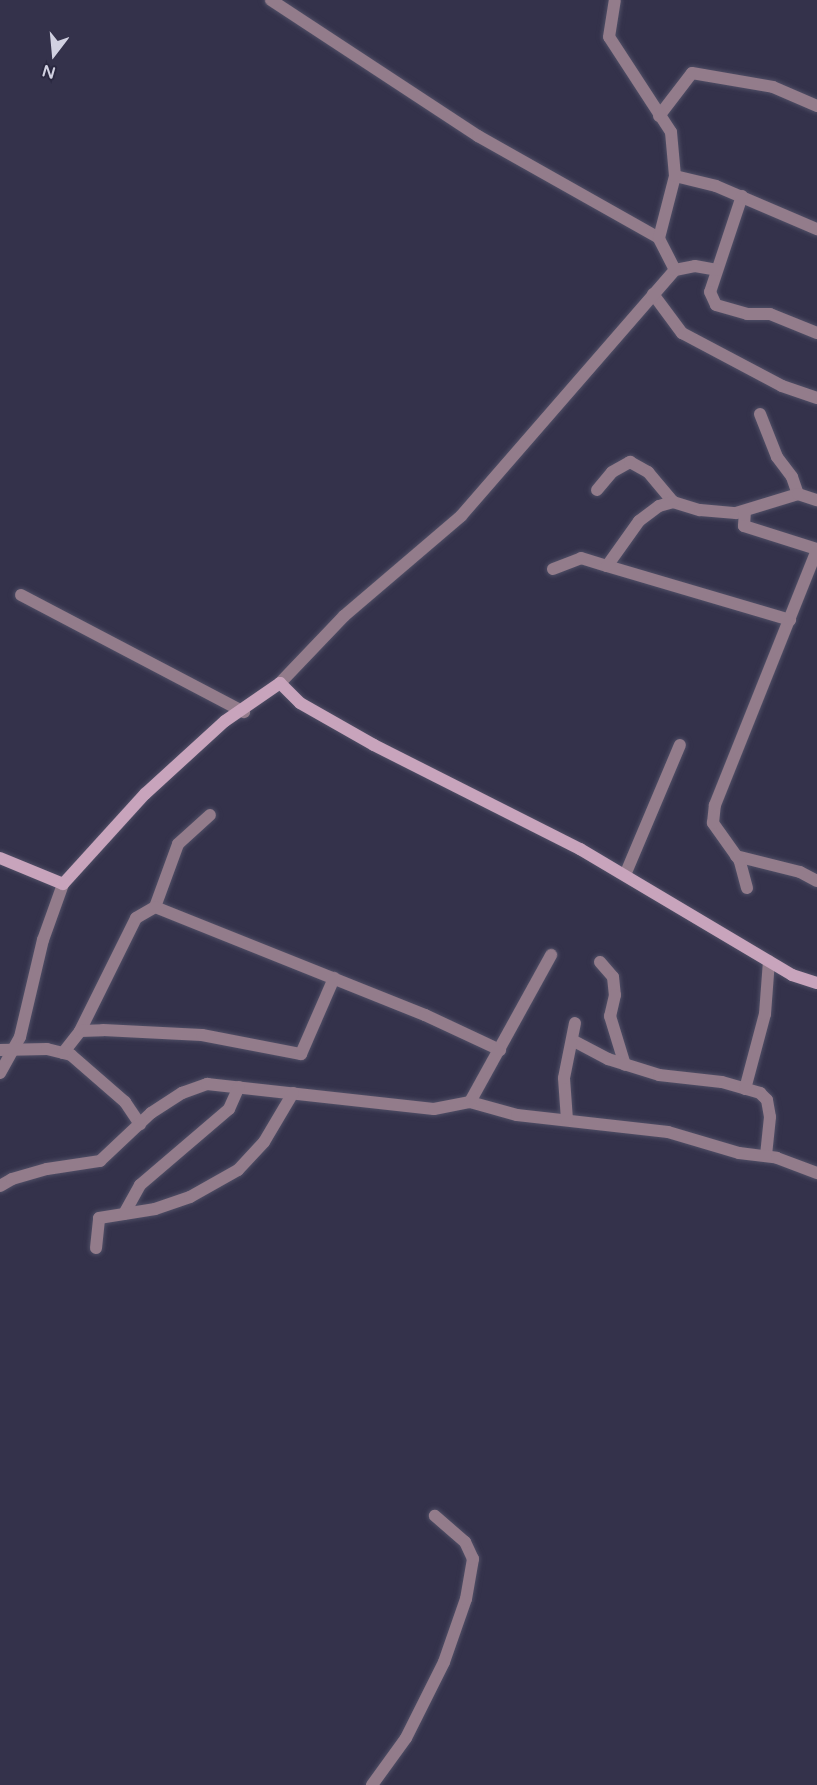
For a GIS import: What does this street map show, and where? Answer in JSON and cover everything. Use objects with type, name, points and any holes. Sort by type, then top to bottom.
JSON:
[{"type":"street","points":[[271,0],[478,136],[659,238],[675,270]]},
{"type":"street","points":[[615,0],[609,37],[671,132],[675,176],[659,238]]},
{"type":"street","points":[[659,116],[692,73],[773,87],[817,106]]},
{"type":"street","points":[[675,176],[742,196],[817,230]]},
{"type":"street","points":[[742,196],[710,292],[716,305],[747,314],[770,314],[817,333]]},
{"type":"street","points":[[0,1073],[63,884],[145,794],[225,722],[244,712],[280,683],[344,616],[461,516],[573,391],[652,294],[675,270],[695,266],[717,270]]},
{"type":"street","points":[[652,294],[682,333],[782,386],[817,398]]},
{"type":"street","points":[[760,414],[777,457],[792,477],[798,494]]},
{"type":"street","points":[[597,490],[612,472],[630,462],[648,472],[672,502]]},
{"type":"street","points":[[607,566],[639,521],[659,506],[672,502],[700,510],[745,511],[798,494],[817,500]]},
{"type":"street","points":[[745,511],[744,526],[817,550],[813,575],[790,620],[714,805],[713,823],[736,856],[747,888]]},
{"type":"street","points":[[553,569],[581,558],[790,620]]},
{"type":"street","points":[[21,596],[244,712]]},
{"type":"street","points":[[280,683],[300,703],[374,745],[484,799],[625,875],[672,907],[792,975],[817,983]]},
{"type":"street","points":[[625,875],[680,745]]},
{"type":"street","points":[[63,1053],[80,1031],[136,918],[155,907],[178,844],[210,815]]},
{"type":"street","points":[[736,856],[800,872],[817,881]]},
{"type":"street","points":[[0,858],[63,884]]},
{"type":"street","points":[[155,907],[334,978],[500,1050]]},
{"type":"street","points":[[470,1102],[551,955]]},
{"type":"street","points":[[746,1089],[765,1014],[769,961]]},
{"type":"street","points":[[600,962],[613,977],[615,994],[610,1016],[625,1065]]},
{"type":"street","points":[[80,1031],[202,1035],[301,1054],[334,978]]},
{"type":"street","points":[[567,1120],[564,1078],[575,1023]]},
{"type":"street","points":[[572,1040],[625,1065],[659,1075],[746,1089],[767,1100],[770,1117],[766,1156]]},
{"type":"street","points":[[6,1050],[71,1055],[125,1102],[140,1124]]},
{"type":"street","points":[[0,1186],[12,1179],[47,1169],[100,1161],[140,1124],[182,1092],[207,1084],[434,1109],[470,1102],[517,1115],[668,1132],[766,1156],[817,1173]]},
{"type":"street","points":[[124,1214],[140,1185],[229,1109],[239,1087]]},
{"type":"street","points":[[96,1248],[99,1218],[155,1209],[190,1197],[238,1170],[264,1142],[293,1093]]},
{"type":"street","points":[[372,1785],[406,1738],[444,1662],[466,1599],[473,1559],[465,1542],[435,1516]]}]
